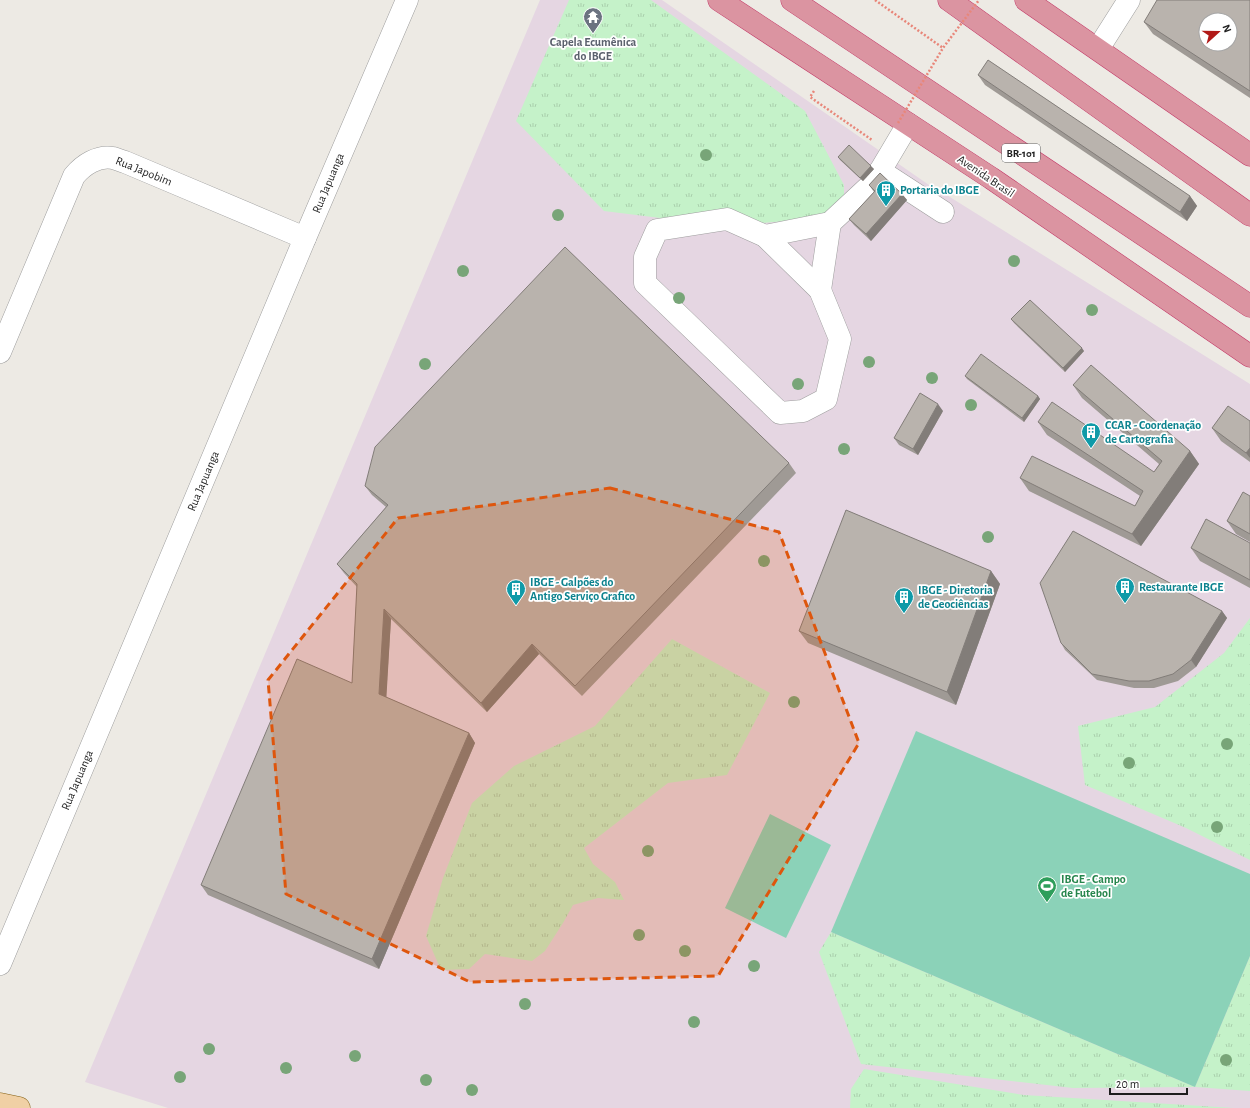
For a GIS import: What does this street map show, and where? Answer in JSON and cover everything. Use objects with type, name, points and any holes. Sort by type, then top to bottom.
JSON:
[{"type":"highway","name":"Avenida Brasil","points":[[719,0],[903,124],[991,178],[1250,356]]},
{"type":"highway","name":"BR-101","points":[[792,0],[1250,306]]},
{"type":"highway","points":[[949,0],[1250,215]]},
{"type":"highway","points":[[1026,0],[1250,155]]},
{"type":"main road","points":[[0,1104],[19,1108]]},
{"type":"street","name":"Rua Japuanga","points":[[0,964],[305,238],[407,0]]},
{"type":"street","points":[[1098,49],[1129,0]]},
{"type":"street","points":[[766,236],[830,222],[873,183],[903,124]]},
{"type":"street","name":"Rua Japobim","points":[[0,352],[74,176],[81,169],[100,158],[112,158],[125,162],[305,238]]},
{"type":"street","points":[[880,171],[943,212]]},
{"type":"street","points":[[727,219],[766,236],[820,290],[840,339],[826,399],[803,411],[780,413],[645,283],[645,257],[657,230],[727,219]]},
{"type":"street","points":[[820,290],[830,222]]},
{"type":"path","points":[[875,0],[943,48]]},
{"type":"path","points":[[903,124],[943,48],[979,0]]},
{"type":"highlighted area","points":[[610,488],[779,532],[859,743],[718,976],[470,982],[286,894],[268,680],[398,518]]},
{"type":"shaded area","points":[[540,0],[662,0],[929,185],[1250,384],[1250,1108],[168,1108],[85,1082]]},
{"type":"green space","points":[[569,0],[651,0],[805,111],[844,185],[844,210],[810,219],[725,226],[604,211],[516,121]]},
{"type":"green space","points":[[1250,618],[1250,860],[1186,828],[1085,785],[1078,726],[1155,707],[1224,653]]},
{"type":"green space","points":[[672,639],[770,693],[727,775],[668,783],[584,848],[593,864],[615,882],[624,900],[598,898],[573,905],[545,951],[532,961],[485,954],[469,969],[441,970],[426,936],[443,878],[472,803],[514,766],[595,726]]},
{"type":"green space","name":"IBGE - Campo de Futebol","points":[[916,731],[1250,874],[1250,956],[1195,1087],[831,932]]},
{"type":"green space","points":[[770,814],[831,845],[786,938],[725,908]]},
{"type":"green space","points":[[831,932],[1195,1087],[1073,1088],[861,1064],[819,952]]},
{"type":"green space","points":[[1250,956],[1250,1091],[1195,1087]]},
{"type":"green space","points":[[864,1069],[1024,1095],[1234,1108],[850,1108],[851,1089]]},
{"type":"building","points":[[1157,0],[1250,0],[1250,91],[1144,22]]},
{"type":"building","points":[[988,60],[1190,196],[1180,212],[978,75]]},
{"type":"building","name":"Portaria do IBGE","points":[[849,145],[871,166],[860,178],[838,157]]},
{"type":"building","name":"Portaria do IBGE","points":[[880,173],[902,194],[866,234],[849,219],[875,191],[869,185]]},
{"type":"building","name":"IBGE - Galpões do Antigo Serviço Grafico","points":[[565,247],[789,463],[575,686],[532,644],[481,703],[384,609],[379,694],[469,733],[372,959],[201,885],[297,659],[352,683],[357,584],[337,564],[388,505],[365,486],[375,447]]},
{"type":"building","points":[[1030,300],[1082,348],[1063,368],[1011,319]]},
{"type":"building","points":[[981,354],[1038,396],[1022,418],[965,376]]},
{"type":"building","name":"CCAR - Coordenação de Cartografia","points":[[1091,365],[1190,451],[1132,534],[1020,478],[1032,456],[1135,506],[1143,491],[1038,422],[1052,402],[1154,472],[1162,461],[1073,385]]},
{"type":"building","points":[[920,393],[938,404],[913,449],[894,438]]},
{"type":"building","points":[[1228,406],[1250,421],[1250,448],[1246,453],[1212,428]]},
{"type":"building","points":[[1243,492],[1250,496],[1250,534],[1227,521]]},
{"type":"building","name":"IBGE - Diretoria de Geociências","points":[[846,510],[991,571],[947,692],[799,631]]},
{"type":"building","points":[[1206,519],[1250,543],[1250,580],[1191,548]]},
{"type":"building","name":"Restaurante IBGE","points":[[1073,531],[1222,611],[1191,660],[1173,674],[1149,681],[1129,681],[1092,674],[1061,643],[1040,583]]},
{"type":"place","name":"Capela Ecumênica do IBGE","points":[[593,34]]},
{"type":"place","name":"Portaria do IBGE","points":[[886,207]]},
{"type":"place","name":"CCAR - Coordenação de Cartografia","points":[[1091,449]]},
{"type":"place","name":"Restaurante IBGE","points":[[1125,604]]},
{"type":"place","name":"IBGE - Galpões do Antigo Serviço Grafico","points":[[516,606]]},
{"type":"place","name":"IBGE - Diretoria de Geociências","points":[[904,614]]},
{"type":"place","name":"IBGE - Campo de Futebol","points":[[1047,903]]}]
